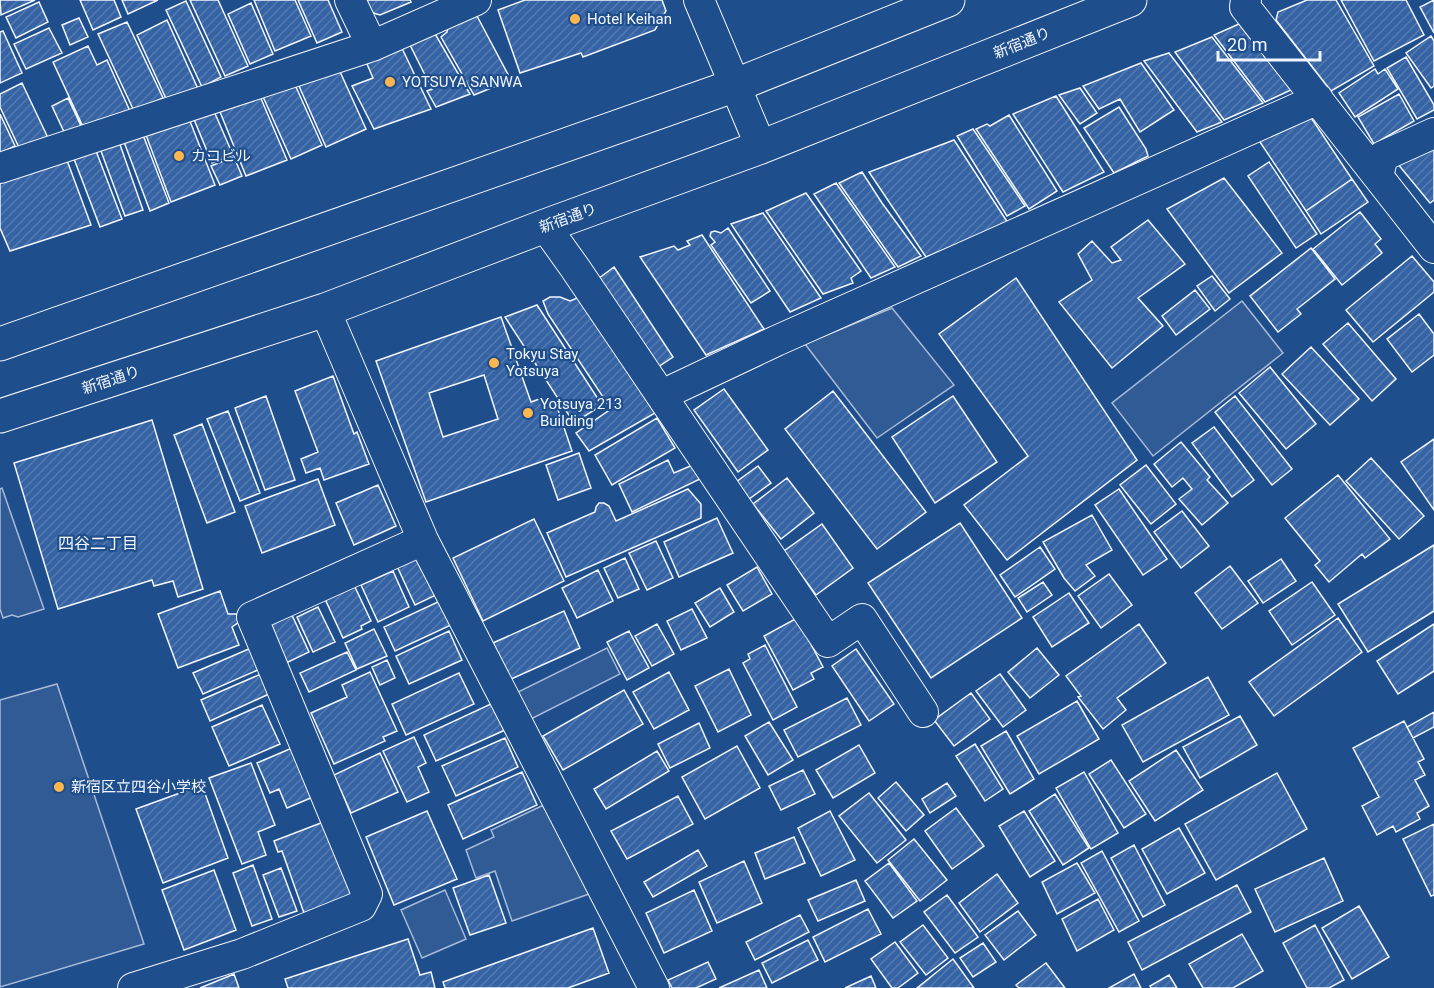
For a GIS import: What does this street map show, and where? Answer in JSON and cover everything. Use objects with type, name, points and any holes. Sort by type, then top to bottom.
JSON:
[{"type":"highway","points":[[0,344],[736,85],[948,0]]},
{"type":"highway","name":"新宿通り","points":[[0,416],[325,310],[761,147],[1130,0]]},
{"type":"street","points":[[350,0],[372,46]]},
{"type":"street","points":[[0,168],[372,46],[476,0]]},
{"type":"street","points":[[699,0],[761,147]]},
{"type":"street","points":[[1246,0],[1245,7],[1434,248]]},
{"type":"street","points":[[662,395],[776,341],[1318,99]]},
{"type":"street","points":[[1378,176],[1383,156],[1434,134]]},
{"type":"street","points":[[545,226],[828,642],[862,619],[923,712]]},
{"type":"street","points":[[325,310],[423,540],[654,988]]},
{"type":"street","points":[[133,988],[242,954],[361,906],[367,894],[252,617],[423,540]]},
{"type":"shaded area","points":[[1242,301],[1283,353],[1153,456],[1112,403]]},
{"type":"shaded area","points":[[892,308],[954,385],[877,438],[805,344]]},
{"type":"shaded area","points":[[2,488],[44,609],[18,617],[12,615],[3,618],[0,609],[0,489]]},
{"type":"shaded area","points":[[607,648],[620,674],[529,720],[516,693]]},
{"type":"shaded area","name":"新宿区立四谷小学校","points":[[57,684],[144,944],[0,987],[0,700]]},
{"type":"shaded area","points":[[550,802],[589,894],[512,921],[495,871],[476,878],[466,850],[494,837],[491,830]]},
{"type":"shaded area","points":[[445,890],[466,939],[422,958],[401,910]]},
{"type":"building","points":[[0,0],[35,0],[1,15]]},
{"type":"building","points":[[80,0],[114,0],[121,17],[93,30]]},
{"type":"building","points":[[122,0],[158,0],[128,14]]},
{"type":"building","points":[[190,0],[218,0],[248,66],[225,76]]},
{"type":"building","points":[[254,0],[295,0],[311,36],[275,51]]},
{"type":"building","points":[[298,0],[328,0],[342,32],[317,43]]},
{"type":"building","points":[[364,0],[410,0],[411,2],[380,15],[370,12]]},
{"type":"building","points":[[525,0],[662,0],[666,11],[655,30],[583,57],[581,53],[520,73],[498,10]]},
{"type":"building","points":[[1307,0],[1336,0],[1374,66],[1331,91],[1276,20],[1278,12]]},
{"type":"building","points":[[1341,0],[1406,0],[1424,35],[1374,61]]},
{"type":"building","points":[[1434,0],[1434,33],[1420,7]]},
{"type":"building","points":[[186,1],[221,77],[202,87],[166,10]]},
{"type":"building","points":[[39,2],[48,22],[16,38],[6,17]]},
{"type":"building","points":[[251,3],[273,54],[250,64],[228,14]]},
{"type":"building","points":[[477,16],[511,80],[474,95],[441,37],[447,32],[448,26]]},
{"type":"building","points":[[79,18],[88,37],[70,45],[62,25]]},
{"type":"building","points":[[167,20],[198,89],[168,103],[137,35]]},
{"type":"building","points":[[127,22],[163,98],[134,111],[98,34]]},
{"type":"building","points":[[1239,24],[1291,90],[1265,102],[1214,35]]},
{"type":"building","points":[[49,28],[62,53],[26,69],[14,44]]},
{"type":"building","points":[[3,31],[22,73],[0,83],[0,32]]},
{"type":"building","points":[[434,32],[470,94],[436,107],[427,91],[432,89],[410,45]]},
{"type":"building","points":[[1431,36],[1434,41],[1434,86],[1431,88],[1406,53]]},
{"type":"building","points":[[1212,37],[1263,103],[1224,120],[1175,52]]},
{"type":"building","name":"YOTSUYA SANWA","points":[[399,42],[431,109],[374,129],[352,86],[373,78],[364,57]]},
{"type":"building","points":[[88,46],[97,65],[107,60],[130,111],[85,131],[53,62]]},
{"type":"building","points":[[1169,53],[1222,122],[1197,132],[1144,61]]},
{"type":"building","points":[[1406,57],[1434,105],[1434,110],[1417,119],[1387,68]]},
{"type":"building","points":[[1141,63],[1174,110],[1140,132],[1120,99],[1099,109],[1083,86]]},
{"type":"building","points":[[337,65],[366,129],[326,147],[295,77]]},
{"type":"building","points":[[1375,69],[1378,74],[1385,69],[1398,89],[1355,117],[1339,93]]},
{"type":"building","points":[[292,78],[322,145],[291,159],[260,90]]},
{"type":"building","points":[[22,83],[50,142],[22,154],[0,107],[0,94]]},
{"type":"building","points":[[1080,88],[1097,113],[1080,124],[1059,95]]},
{"type":"building","points":[[257,89],[287,160],[246,176],[216,102]]},
{"type":"building","points":[[1399,94],[1414,121],[1374,144],[1358,117]]},
{"type":"building","points":[[1056,96],[1104,172],[1063,192],[1013,114]]},
{"type":"building","points":[[68,98],[81,126],[65,134],[52,106]]},
{"type":"building","points":[[210,102],[233,155],[212,163],[191,112]]},
{"type":"building","points":[[1119,107],[1146,149],[1148,156],[1114,173],[1084,128]]},
{"type":"building","name":"カコビル","points":[[186,111],[215,185],[171,202],[143,127]]},
{"type":"building","points":[[0,114],[15,146],[0,153]]},
{"type":"building","points":[[1009,115],[1057,191],[1029,209],[976,129],[987,124],[990,126]]},
{"type":"building","points":[[1310,116],[1352,179],[1306,211],[1258,139]]},
{"type":"building","points":[[140,127],[169,203],[150,211],[121,134]]},
{"type":"building","points":[[973,129],[1025,206],[1007,216],[957,136]]},
{"type":"building","points":[[117,136],[143,210],[125,216],[98,143]]},
{"type":"building","points":[[954,140],[1008,223],[926,257],[869,172]]},
{"type":"building","points":[[93,143],[122,219],[100,227],[71,151]]},
{"type":"building","points":[[1434,146],[1434,200],[1430,203],[1397,163]]},
{"type":"building","points":[[65,155],[91,225],[10,251],[0,228],[0,177]]},
{"type":"building","points":[[234,157],[242,176],[220,185],[211,166]]},
{"type":"building","points":[[1269,162],[1317,234],[1296,248],[1248,176]]},
{"type":"building","points":[[862,172],[921,256],[898,267],[839,183]]},
{"type":"building","points":[[1224,178],[1282,253],[1229,293],[1167,209]]},
{"type":"building","points":[[1352,179],[1368,202],[1321,234],[1306,211]]},
{"type":"building","points":[[836,183],[895,267],[871,278],[814,194]]},
{"type":"building","points":[[806,193],[861,271],[851,278],[853,283],[823,294],[766,211]]},
{"type":"building","points":[[1360,212],[1381,239],[1375,244],[1382,253],[1342,285],[1313,249]]},
{"type":"building","points":[[763,213],[821,298],[790,312],[731,224]]},
{"type":"building","points":[[1148,220],[1185,264],[1138,298],[1163,326],[1112,368],[1059,302],[1092,280],[1078,254],[1092,241],[1112,263],[1121,260],[1111,247]]},
{"type":"building","points":[[728,228],[770,291],[751,303],[711,245],[715,242],[710,236],[711,232],[721,233]]},
{"type":"building","points":[[702,235],[764,329],[706,355],[640,257],[674,246],[678,250],[690,245],[687,241]]},
{"type":"building","points":[[1311,248],[1335,279],[1297,309],[1301,314],[1278,332],[1250,296]]},
{"type":"building","points":[[1412,256],[1434,282],[1434,292],[1373,342],[1346,310]]},
{"type":"building","points":[[614,267],[673,357],[658,367],[598,279]]},
{"type":"building","points":[[1212,276],[1230,299],[1215,311],[1197,286]]},
{"type":"building","points":[[1016,278],[1137,460],[1007,560],[964,505],[1028,456],[939,334]]},
{"type":"building","points":[[1195,290],[1210,309],[1176,335],[1162,316]]},
{"type":"building","points":[[550,297],[560,297],[570,301],[577,298],[580,300],[655,413],[589,451],[576,433],[611,409],[548,314],[543,301]]},
{"type":"building","points":[[537,305],[602,405],[574,423],[505,317]]},
{"type":"building","points":[[1419,314],[1434,334],[1434,355],[1412,372],[1387,339]]},
{"type":"building","name":"Yotsuya 213 Building","points":[[501,317],[531,402],[542,398],[545,408],[556,404],[572,451],[426,502],[376,361]],"holes":[[[484,375],[498,419],[443,437],[429,393]]]},
{"type":"building","points":[[1348,323],[1396,379],[1372,401],[1323,344]]},
{"type":"building","points":[[1311,347],[1359,399],[1330,425],[1282,374]]},
{"type":"building","points":[[1270,367],[1316,424],[1286,449],[1239,393]]},
{"type":"building","points":[[333,376],[354,434],[357,432],[369,464],[324,480],[320,468],[306,473],[301,459],[318,452],[295,391]]},
{"type":"building","points":[[724,389],[768,450],[738,472],[694,410]]},
{"type":"building","points":[[833,391],[926,512],[877,549],[785,429]]},
{"type":"building","points":[[266,396],[295,480],[265,490],[235,408]]},
{"type":"building","points":[[953,396],[997,462],[935,503],[892,437]]},
{"type":"building","points":[[1235,396],[1292,469],[1272,485],[1215,412]]},
{"type":"building","points":[[228,411],[260,493],[240,501],[207,419]]},
{"type":"building","points":[[657,418],[675,448],[612,485],[595,455]]},
{"type":"building","points":[[152,420],[203,589],[178,597],[173,581],[154,586],[152,580],[58,609],[14,463]]},
{"type":"building","points":[[202,424],[235,512],[207,523],[174,435]]},
{"type":"building","points":[[1214,427],[1254,480],[1232,497],[1192,443]]},
{"type":"building","points":[[1434,439],[1434,510],[1401,462]]},
{"type":"building","points":[[1181,442],[1210,477],[1207,480],[1228,503],[1202,525],[1179,499],[1192,489],[1183,478],[1172,487],[1154,464]]},
{"type":"building","points":[[579,453],[591,488],[558,500],[546,465]]},
{"type":"building","points":[[1371,458],[1424,516],[1399,539],[1346,481]]},
{"type":"building","points":[[668,460],[674,473],[695,464],[702,478],[632,512],[619,484]]},
{"type":"building","points":[[1146,465],[1176,504],[1151,524],[1120,485]]},
{"type":"building","points":[[758,466],[771,483],[745,502],[732,485]]},
{"type":"building","points":[[1338,475],[1390,539],[1365,558],[1362,554],[1329,582],[1315,565],[1320,561],[1285,518]]},
{"type":"building","points":[[787,478],[814,513],[781,539],[753,504]]},
{"type":"building","points":[[318,479],[335,525],[262,553],[245,506]]},
{"type":"building","points":[[378,485],[396,526],[354,545],[336,503]]},
{"type":"building","points":[[688,489],[701,504],[701,518],[566,577],[547,533],[595,512],[599,503],[609,506],[616,521]]},
{"type":"building","points":[[1119,489],[1167,559],[1143,575],[1095,505]]},
{"type":"building","points":[[1182,511],[1209,546],[1181,568],[1154,532]]},
{"type":"building","points":[[1092,515],[1112,550],[1086,565],[1095,576],[1075,591],[1064,578],[1043,542]]},
{"type":"building","points":[[717,518],[733,553],[679,577],[664,542]]},
{"type":"building","points":[[534,519],[564,581],[483,621],[453,558]]},
{"type":"building","points":[[960,523],[1022,618],[931,678],[868,583]]},
{"type":"building","points":[[822,524],[853,568],[816,595],[784,551]]},
{"type":"building","points":[[656,541],[673,578],[647,590],[629,553]]},
{"type":"building","points":[[1434,545],[1434,611],[1368,652],[1338,604]]},
{"type":"building","points":[[1040,547],[1055,569],[1015,597],[1000,575]]},
{"type":"building","points":[[418,556],[436,595],[415,605],[395,562]]},
{"type":"building","points":[[625,558],[639,589],[618,598],[604,568]]},
{"type":"building","points":[[1281,559],[1296,581],[1263,603],[1248,581]]},
{"type":"building","points":[[1230,566],[1258,603],[1222,629],[1195,593]]},
{"type":"building","points":[[757,567],[772,594],[743,611],[727,585]]},
{"type":"building","points":[[598,570],[613,601],[577,618],[562,588]]},
{"type":"building","points":[[393,571],[409,607],[378,622],[361,585]]},
{"type":"building","points":[[1109,574],[1132,605],[1101,628],[1078,596]]},
{"type":"building","points":[[1043,582],[1052,595],[1027,612],[1018,598]]},
{"type":"building","points":[[1312,582],[1335,615],[1292,645],[1269,611]]},
{"type":"building","points":[[354,585],[371,621],[361,626],[362,629],[343,638],[325,599]]},
{"type":"building","points":[[720,588],[734,612],[710,627],[695,603]]},
{"type":"building","points":[[220,591],[228,614],[236,614],[239,618],[239,622],[232,627],[239,645],[178,668],[158,614]]},
{"type":"building","points":[[1069,593],[1089,623],[1052,647],[1033,617]]},
{"type":"building","points":[[440,601],[451,625],[395,651],[384,627]]},
{"type":"building","points":[[318,607],[335,642],[313,652],[297,617]]},
{"type":"building","points":[[692,609],[707,638],[681,650],[667,621]]},
{"type":"building","points":[[564,611],[580,648],[509,680],[493,643]]},
{"type":"building","points":[[291,613],[309,652],[286,663],[268,624]]},
{"type":"building","points":[[797,618],[823,667],[811,673],[814,679],[793,690],[764,636]]},
{"type":"building","points":[[1338,618],[1362,652],[1274,716],[1249,682]]},
{"type":"building","points":[[657,624],[674,654],[652,666],[635,636]]},
{"type":"building","points":[[1139,624],[1166,663],[1117,698],[1126,710],[1103,729],[1078,697],[1081,696],[1066,676]]},
{"type":"building","points":[[1434,624],[1434,671],[1398,694],[1377,661]]},
{"type":"building","points":[[374,629],[387,656],[357,669],[345,643]]},
{"type":"building","points":[[449,631],[462,660],[409,684],[396,656]]},
{"type":"building","points":[[629,631],[649,668],[627,680],[607,642]]},
{"type":"building","points":[[765,645],[797,707],[773,720],[743,663],[750,659],[748,654]]},
{"type":"building","points":[[251,648],[260,669],[203,694],[193,673]]},
{"type":"building","points":[[1037,648],[1059,675],[1030,698],[1008,672]]},
{"type":"building","points":[[856,649],[894,704],[869,721],[832,666]]},
{"type":"building","points":[[347,652],[356,670],[309,692],[300,673]]},
{"type":"building","points":[[387,660],[395,678],[380,685],[372,667]]},
{"type":"building","points":[[729,669],[751,715],[718,732],[695,686]]},
{"type":"building","points":[[370,672],[397,731],[383,737],[385,741],[334,764],[311,713],[347,697],[342,685]]},
{"type":"building","points":[[669,672],[689,710],[654,729],[633,692]]},
{"type":"building","points":[[459,673],[474,704],[406,735],[392,704]]},
{"type":"building","points":[[261,674],[269,694],[210,721],[201,700]]},
{"type":"building","points":[[1000,674],[1026,710],[1003,727],[976,691]]},
{"type":"building","points":[[1208,677],[1229,715],[1143,762],[1122,725]]},
{"type":"building","points":[[624,690],[643,724],[563,770],[543,736]]},
{"type":"building","points":[[971,693],[990,719],[954,746],[934,720]]},
{"type":"building","points":[[847,698],[861,725],[798,757],[784,730]]},
{"type":"building","points":[[1077,701],[1099,739],[1039,774],[1017,736]]},
{"type":"building","points":[[493,703],[505,730],[436,761],[424,735]]},
{"type":"building","points":[[262,705],[280,744],[229,766],[212,727]]},
{"type":"building","points":[[1434,712],[1434,727],[1413,738],[1407,727]]},
{"type":"building","points":[[1240,716],[1257,745],[1200,778],[1183,747]]},
{"type":"building","points":[[1404,721],[1424,759],[1418,762],[1425,775],[1415,780],[1429,806],[1417,813],[1420,819],[1396,832],[1393,826],[1377,835],[1362,806],[1379,797],[1353,748]]},
{"type":"building","points":[[769,722],[793,760],[768,775],[745,736]]},
{"type":"building","points":[[699,723],[710,748],[670,768],[658,744]]},
{"type":"building","points":[[1006,731],[1034,779],[1010,794],[981,746]]},
{"type":"building","points":[[414,737],[426,763],[418,767],[429,792],[407,802],[383,751]]},
{"type":"building","points":[[505,738],[518,767],[456,796],[442,766]]},
{"type":"building","points":[[975,744],[1003,789],[985,801],[956,756]]},
{"type":"building","points":[[859,745],[875,773],[833,798],[816,770]]},
{"type":"building","points":[[737,746],[760,788],[705,819],[682,777]]},
{"type":"building","points":[[292,748],[313,797],[287,808],[279,789],[270,793],[257,763]]},
{"type":"building","points":[[1176,750],[1203,790],[1155,821],[1129,781]]},
{"type":"building","points":[[657,751],[669,771],[606,809],[594,789]]},
{"type":"building","points":[[380,753],[398,792],[351,813],[334,775]]},
{"type":"building","points":[[1111,760],[1146,814],[1124,828],[1089,774]]},
{"type":"building","points":[[251,763],[275,825],[258,832],[266,855],[242,864],[209,778]]},
{"type":"building","points":[[803,770],[815,794],[781,810],[769,786]]},
{"type":"building","points":[[522,772],[537,805],[463,839],[448,805]]},
{"type":"building","points":[[1084,772],[1118,833],[1091,849],[1056,788]]},
{"type":"building","points":[[1277,773],[1307,829],[1216,880],[1185,824]]},
{"type":"building","points":[[896,782],[924,815],[906,831],[878,798]]},
{"type":"building","points":[[947,783],[956,796],[930,813],[922,799]]},
{"type":"building","points":[[202,785],[228,858],[163,883],[136,809]]},
{"type":"building","points":[[869,793],[906,840],[877,863],[839,816]]},
{"type":"building","points":[[1055,794],[1089,848],[1063,865],[1029,811]]},
{"type":"building","points":[[678,796],[693,824],[627,859],[611,831]]},
{"type":"building","points":[[956,808],[984,846],[952,869],[925,831]]},
{"type":"building","points":[[427,811],[457,879],[394,905],[366,837]]},
{"type":"building","points":[[830,811],[855,860],[821,876],[798,828]]},
{"type":"building","points":[[1024,811],[1055,861],[1030,877],[999,826]]},
{"type":"building","points":[[326,821],[353,895],[304,913],[282,851],[278,852],[274,841]]},
{"type":"building","points":[[1434,824],[1434,895],[1431,896],[1403,839]]},
{"type":"building","points":[[1179,828],[1205,873],[1167,894],[1142,849]]},
{"type":"building","points":[[794,837],[805,863],[765,879],[755,853]]},
{"type":"building","points":[[914,839],[947,880],[920,901],[888,860]]},
{"type":"building","points":[[1134,845],[1165,905],[1143,917],[1111,858]]},
{"type":"building","points":[[698,850],[707,866],[653,897],[644,882]]},
{"type":"building","points":[[1102,851],[1139,921],[1119,932],[1081,863]]},
{"type":"building","points":[[1324,858],[1343,901],[1275,932],[1255,889]]},
{"type":"building","points":[[744,861],[762,903],[717,923],[699,882]]},
{"type":"building","points":[[889,863],[917,901],[893,918],[865,881]]},
{"type":"building","points":[[1077,863],[1095,893],[1057,914],[1042,882]]},
{"type":"building","points":[[253,865],[272,919],[252,926],[233,873]]},
{"type":"building","points":[[281,868],[297,911],[279,917],[263,875]]},
{"type":"building","points":[[214,870],[236,930],[184,950],[162,890]]},
{"type":"building","points":[[997,874],[1018,903],[980,932],[959,903]]},
{"type":"building","points":[[489,875],[506,923],[470,935],[453,888]]},
{"type":"building","points":[[856,880],[865,901],[818,921],[808,900]]},
{"type":"building","points":[[1237,885],[1251,912],[1142,970],[1128,942]]},
{"type":"building","points":[[694,890],[712,931],[664,953],[646,913]]},
{"type":"building","points":[[947,895],[978,937],[955,953],[924,912]]},
{"type":"building","points":[[1098,899],[1114,930],[1077,951],[1062,919]]},
{"type":"building","points":[[1359,906],[1389,957],[1352,979],[1322,928]]},
{"type":"building","points":[[868,909],[881,934],[825,962],[813,937]]},
{"type":"building","points":[[1018,911],[1036,935],[1004,960],[985,935]]},
{"type":"building","points":[[800,915],[809,932],[755,960],[746,942]]},
{"type":"building","points":[[923,925],[948,958],[926,975],[900,942]]},
{"type":"building","points":[[1315,925],[1344,980],[1329,988],[1307,988],[1283,943]]},
{"type":"building","points":[[593,928],[609,973],[568,988],[445,988],[443,982]]},
{"type":"building","points":[[1242,934],[1263,971],[1233,988],[1203,988],[1189,964]]},
{"type":"building","points":[[408,939],[420,975],[431,972],[435,988],[288,988],[285,979]]},
{"type":"building","points":[[808,940],[818,960],[772,983],[762,963]]},
{"type":"building","points":[[895,942],[918,973],[898,988],[892,988],[871,959]]},
{"type":"building","points":[[983,943],[996,962],[973,977],[960,958]]},
{"type":"building","points":[[953,959],[974,988],[917,988]]},
{"type":"building","points":[[708,962],[716,979],[696,988],[672,988],[668,980]]},
{"type":"building","points":[[1046,963],[1065,988],[1019,988],[1016,985]]},
{"type":"building","points":[[759,970],[767,988],[719,988]]},
{"type":"building","points":[[234,974],[239,988],[200,988]]},
{"type":"building","points":[[1134,974],[1141,988],[1109,988]]},
{"type":"building","points":[[1169,975],[1177,988],[1151,988],[1150,986]]},
{"type":"building","points":[[871,976],[876,988],[845,988]]},
{"type":"place","name":"Hotel Keihan","points":[[575,19]]},
{"type":"place","name":"YOTSUYA SANWA","points":[[390,82]]},
{"type":"place","name":"カコビル","points":[[179,156]]},
{"type":"place","name":"Tokyu Stay Yotsuya","points":[[494,363]]},
{"type":"place","name":"Yotsuya 213 Building","points":[[528,413]]},
{"type":"place","name":"新宿区立四谷小学校","points":[[59,787]]},
{"type":"district","name":"四谷二丁目","points":[[98,543]]}]
